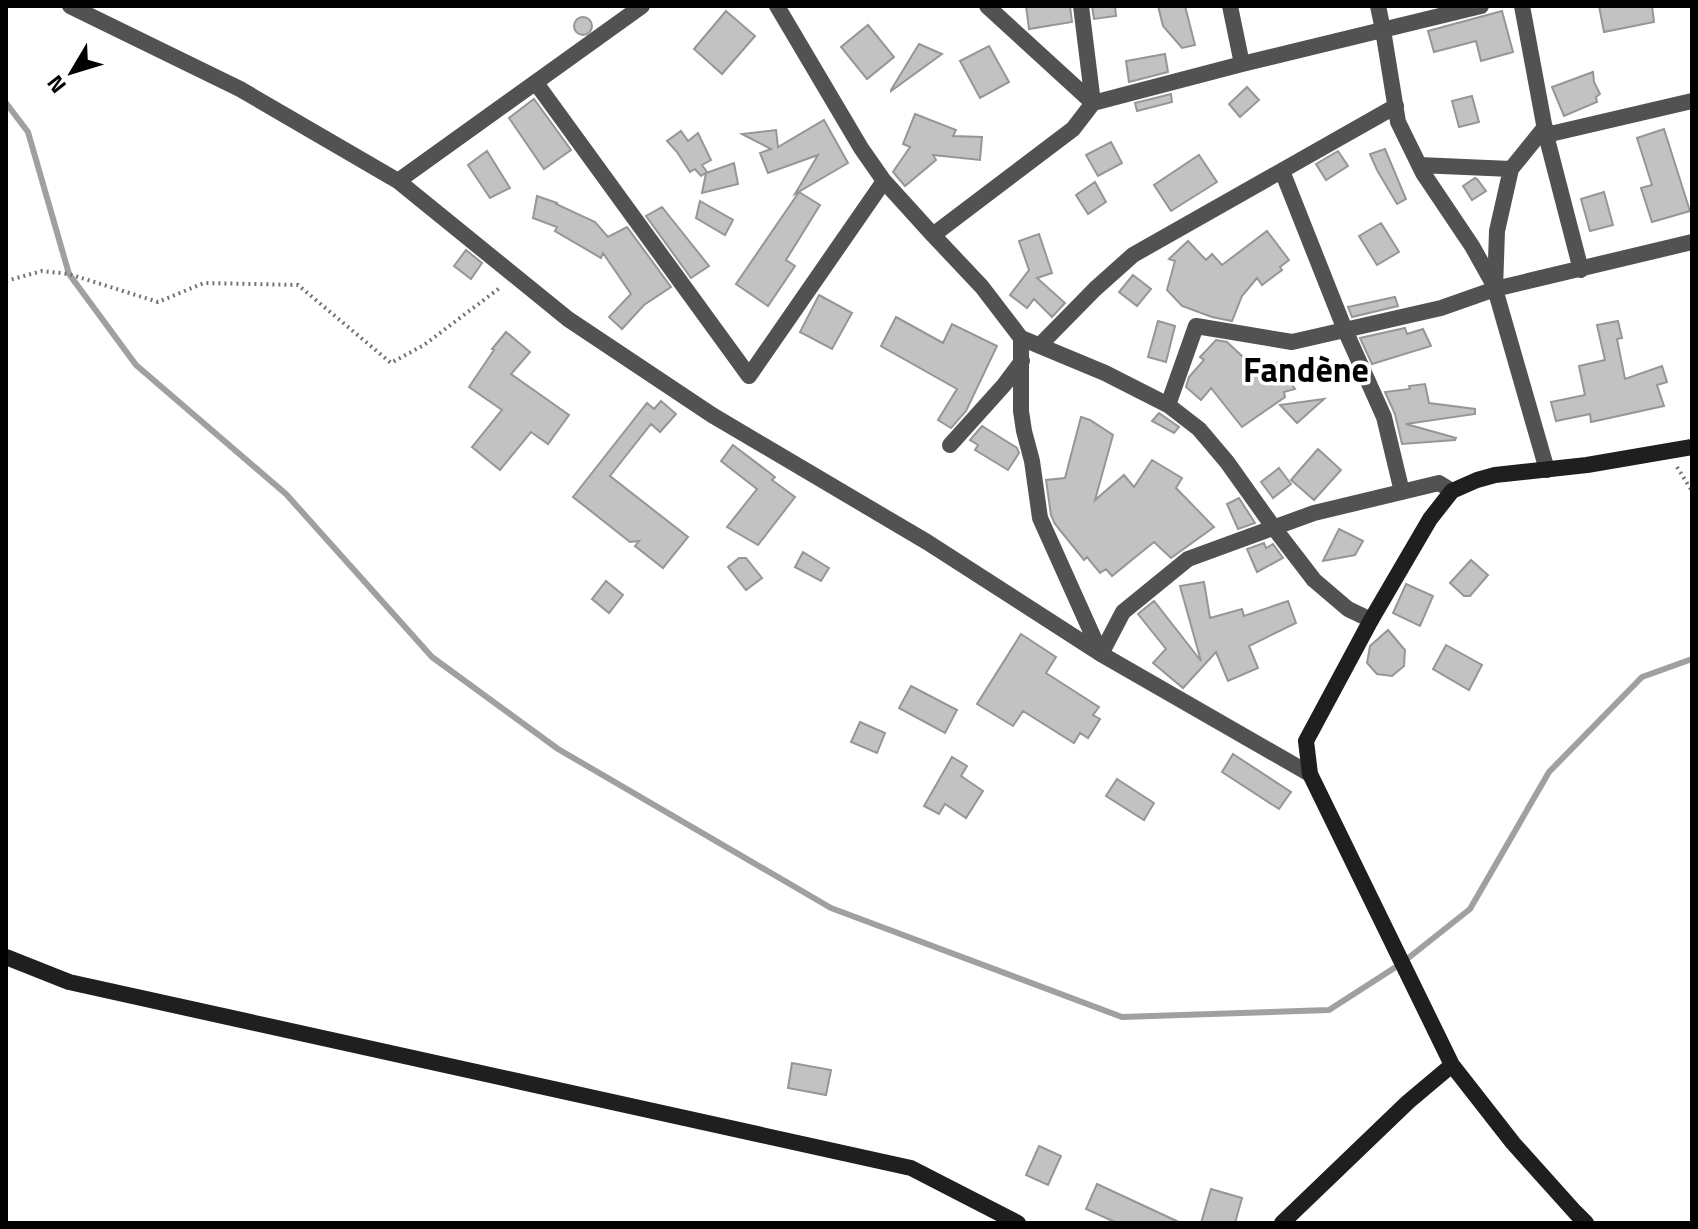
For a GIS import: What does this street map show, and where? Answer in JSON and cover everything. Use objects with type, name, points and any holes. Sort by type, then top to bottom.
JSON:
[{"type":"main road","points":[[1586,1223],[1513,1143],[1452,1065],[1310,774],[1306,741],[1371,620],[1430,519],[1452,491],[1495,475],[1692,447]]},
{"type":"main road","points":[[6,957],[69,982],[911,1168],[1018,1223]]},
{"type":"main road","points":[[1282,1223],[1408,1102],[1452,1065]]},
{"type":"street","points":[[70,6],[240,89],[398,181],[568,319],[712,415],[927,542],[1101,654],[1310,774]]},
{"type":"street","points":[[398,181],[642,6]]},
{"type":"street","points":[[777,6],[861,148],[884,181],[982,287],[1021,338],[1105,373],[1168,405],[1199,429],[1314,580],[1348,609],[1371,620]]},
{"type":"street","points":[[987,6],[1093,103]]},
{"type":"street","points":[[1081,6],[1093,103]]},
{"type":"street","points":[[1230,6],[1242,64]]},
{"type":"street","points":[[1378,6],[1398,122],[1419,165],[1472,246],[1495,289],[1547,470]]},
{"type":"street","points":[[933,235],[1073,129],[1093,103],[1481,6]]},
{"type":"street","points":[[1522,6],[1545,131],[1581,270]]},
{"type":"street","points":[[536,83],[749,376],[884,181]]},
{"type":"street","points":[[1495,289],[1497,231],[1511,169],[1545,131],[1692,101]]},
{"type":"street","points":[[1040,345],[1133,255],[1396,106]]},
{"type":"street","points":[[1419,165],[1511,169]]},
{"type":"street","points":[[1282,171],[1345,330],[1384,417],[1402,492]]},
{"type":"street","points":[[1168,405],[1196,326],[1292,342],[1441,308],[1495,289],[1692,242]]},
{"type":"street","points":[[1021,338],[1021,411],[1040,518],[1101,654]]},
{"type":"street","points":[[950,445],[1022,361]]},
{"type":"street","points":[[1101,654],[1123,612],[1188,559],[1314,513],[1439,483],[1452,491]]},
{"type":"path","points":[[6,281],[42,271],[69,274],[158,302],[204,283],[298,285],[391,363],[424,345],[515,276]]},
{"type":"path","points":[[1667,451],[1692,491]]},
{"type":"building","points":[[1026,6],[1070,6],[1072,22],[1029,29]]},
{"type":"building","points":[[1092,6],[1115,6],[1116,16],[1094,19]]},
{"type":"building","points":[[1158,6],[1185,6],[1195,45],[1182,48],[1163,26]]},
{"type":"building","points":[[1599,6],[1652,6],[1654,22],[1604,32]]},
{"type":"building","points":[[726,11],[755,36],[722,74],[694,49]]},
{"type":"building","points":[[1502,11],[1513,52],[1481,61],[1476,41],[1434,52],[1428,31]]},
{"type":"building","points":[[583,17],[592,26],[583,35],[574,26]]},
{"type":"building","points":[[868,25],[894,57],[867,79],[841,47]]},
{"type":"building","points":[[919,44],[942,54],[891,91],[891,90]]},
{"type":"building","points":[[989,46],[1009,82],[980,98],[960,61]]},
{"type":"building","points":[[1165,54],[1168,72],[1129,82],[1126,61]]},
{"type":"building","points":[[1593,72],[1600,94],[1596,97],[1597,102],[1564,116],[1552,87]]},
{"type":"building","points":[[1247,87],[1259,100],[1240,117],[1229,104]]},
{"type":"building","points":[[1171,94],[1172,102],[1137,111],[1135,103]]},
{"type":"building","points":[[1472,96],[1479,122],[1459,127],[1452,101]]},
{"type":"building","points":[[534,99],[571,150],[544,169],[509,118]]},
{"type":"building","points":[[915,114],[956,130],[953,136],[982,137],[980,160],[933,155],[936,160],[905,186],[893,172],[910,147],[903,144]]},
{"type":"building","points":[[824,120],[848,163],[795,194],[818,155],[768,173],[760,153],[771,149],[742,134],[776,130],[778,147]]},
{"type":"building","points":[[1664,129],[1690,211],[1652,222],[1641,188],[1652,185],[1637,138]]},
{"type":"building","points":[[681,131],[688,141],[698,133],[711,160],[702,165],[707,172],[701,176],[695,169],[690,172],[667,141]]},
{"type":"building","points":[[1111,142],[1122,163],[1098,176],[1086,155]]},
{"type":"building","points":[[1385,149],[1406,199],[1397,204],[1370,154]]},
{"type":"building","points":[[487,151],[510,188],[490,198],[468,165]]},
{"type":"building","points":[[1338,151],[1348,166],[1326,180],[1316,164]]},
{"type":"building","points":[[1199,155],[1217,182],[1171,211],[1154,185]]},
{"type":"building","points":[[734,163],[738,184],[702,193],[706,173]]},
{"type":"building","points":[[1475,178],[1486,191],[1472,200],[1463,186]]},
{"type":"building","points":[[1095,182],[1106,202],[1088,214],[1076,195]]},
{"type":"building","points":[[799,192],[820,205],[786,260],[795,266],[768,306],[736,284]]},
{"type":"building","points":[[1604,192],[1613,225],[1590,231],[1581,199]]},
{"type":"building","points":[[537,196],[595,222],[608,237],[627,227],[671,287],[644,305],[622,329],[609,317],[631,294],[603,253],[601,258],[555,231],[557,227],[533,218]]},
{"type":"building","points":[[700,201],[733,220],[725,235],[696,218]]},
{"type":"building","points":[[662,207],[709,266],[691,278],[646,216]]},
{"type":"building","points":[[1381,223],[1399,252],[1377,265],[1359,236]]},
{"type":"building","points":[[1267,231],[1289,260],[1280,267],[1282,270],[1262,285],[1257,278],[1242,296],[1232,321],[1182,306],[1167,290],[1175,261],[1169,259],[1188,241],[1206,260],[1212,254],[1222,265]]},
{"type":"building","points":[[1039,234],[1052,273],[1037,278],[1065,303],[1052,317],[1034,299],[1027,308],[1010,295],[1029,270],[1019,241]]},
{"type":"building","points":[[466,250],[482,263],[471,279],[454,266]]},
{"type":"building","points":[[1133,275],[1151,289],[1137,306],[1119,292]]},
{"type":"building","points":[[819,295],[852,313],[832,349],[800,332]]},
{"type":"building","points":[[1395,297],[1398,306],[1352,317],[1348,307]]},
{"type":"building","points":[[896,317],[943,343],[952,324],[997,346],[966,411],[951,428],[938,420],[957,389],[881,346]]},
{"type":"building","points":[[1158,321],[1175,326],[1166,362],[1148,357]]},
{"type":"building","points":[[1618,321],[1622,338],[1617,339],[1625,379],[1662,366],[1667,382],[1657,385],[1664,406],[1591,422],[1590,414],[1556,421],[1551,402],[1585,395],[1579,366],[1605,360],[1597,325]]},
{"type":"building","points":[[1405,328],[1407,334],[1423,329],[1431,346],[1372,364],[1360,338]]},
{"type":"building","points":[[506,332],[530,352],[511,374],[569,415],[548,444],[531,432],[500,470],[472,447],[502,410],[469,387]]},
{"type":"building","points":[[1216,340],[1227,342],[1260,373],[1278,362],[1295,389],[1284,392],[1285,397],[1242,427],[1211,388],[1201,400],[1186,387],[1189,377],[1204,360],[1200,357]]},
{"type":"building","points":[[1425,384],[1429,403],[1475,409],[1475,414],[1406,424],[1456,438],[1402,444],[1395,414],[1385,392]]},
{"type":"building","points":[[1324,399],[1297,423],[1280,405]]},
{"type":"building","points":[[661,401],[676,414],[660,432],[651,424],[610,476],[688,537],[663,568],[635,546],[639,541],[630,542],[573,497],[647,403],[654,409]]},
{"type":"building","points":[[1159,413],[1179,427],[1174,433],[1152,421]]},
{"type":"building","points":[[1081,417],[1113,435],[1095,500],[1124,475],[1134,487],[1152,460],[1182,478],[1176,488],[1214,527],[1171,558],[1154,542],[1112,576],[1106,569],[1100,573],[1087,557],[1084,560],[1055,524],[1046,480],[1065,478]]},
{"type":"building","points":[[982,426],[1017,448],[1019,453],[1008,470],[975,450],[978,445],[970,440]]},
{"type":"building","points":[[733,445],[775,477],[772,480],[795,497],[758,545],[727,527],[757,489],[721,461]]},
{"type":"building","points":[[1318,449],[1341,470],[1314,500],[1291,480]]},
{"type":"building","points":[[1279,468],[1291,484],[1273,498],[1261,482]]},
{"type":"building","points":[[1239,498],[1255,523],[1238,529],[1227,504]]},
{"type":"building","points":[[1339,529],[1363,541],[1355,555],[1323,561]]},
{"type":"building","points":[[1264,543],[1266,548],[1273,544],[1283,558],[1257,572],[1247,549]]},
{"type":"building","points":[[803,552],[829,568],[821,581],[795,567]]},
{"type":"building","points":[[739,558],[746,558],[762,578],[746,590],[728,567]]},
{"type":"building","points":[[1471,560],[1488,575],[1470,596],[1464,596],[1450,583]]},
{"type":"building","points":[[606,581],[623,595],[609,613],[592,599]]},
{"type":"building","points":[[1204,582],[1210,618],[1242,609],[1244,616],[1288,601],[1296,623],[1249,646],[1258,668],[1228,681],[1216,652],[1183,688],[1153,663],[1166,649],[1138,614],[1154,601],[1201,661],[1180,586]]},
{"type":"building","points":[[1406,584],[1433,596],[1420,626],[1393,613]]},
{"type":"building","points":[[1388,630],[1405,650],[1404,666],[1392,676],[1377,674],[1367,663],[1370,646]]},
{"type":"building","points":[[1021,634],[1056,657],[1046,673],[1099,707],[1093,715],[1100,719],[1088,738],[1080,733],[1074,743],[1023,711],[1013,726],[977,704]]},
{"type":"building","points":[[1446,645],[1482,665],[1469,690],[1433,669]]},
{"type":"building","points":[[911,686],[957,710],[945,733],[899,708]]},
{"type":"building","points":[[860,722],[885,733],[877,753],[851,742]]},
{"type":"building","points":[[1233,754],[1291,792],[1279,809],[1222,772]]},
{"type":"building","points":[[952,757],[967,766],[961,776],[983,791],[966,818],[945,804],[939,814],[924,806]]},
{"type":"building","points":[[1117,779],[1154,803],[1144,820],[1106,796]]},
{"type":"building","points":[[792,1063],[831,1070],[826,1095],[788,1088]]},
{"type":"building","points":[[1039,1146],[1061,1156],[1048,1185],[1026,1175]]},
{"type":"building","points":[[1097,1184],[1181,1223],[1117,1223],[1086,1209]]},
{"type":"building","points":[[1211,1189],[1242,1198],[1235,1223],[1201,1223]]},
{"type":"waterway","points":[[6,103],[28,132],[69,274],[136,365],[286,494],[432,657],[558,749],[831,908],[1122,1017],[1329,1010],[1402,963],[1470,909],[1549,772],[1642,677],[1692,659]]},
{"type":"district","name":"Fandène","points":[[1306,370]]}]
